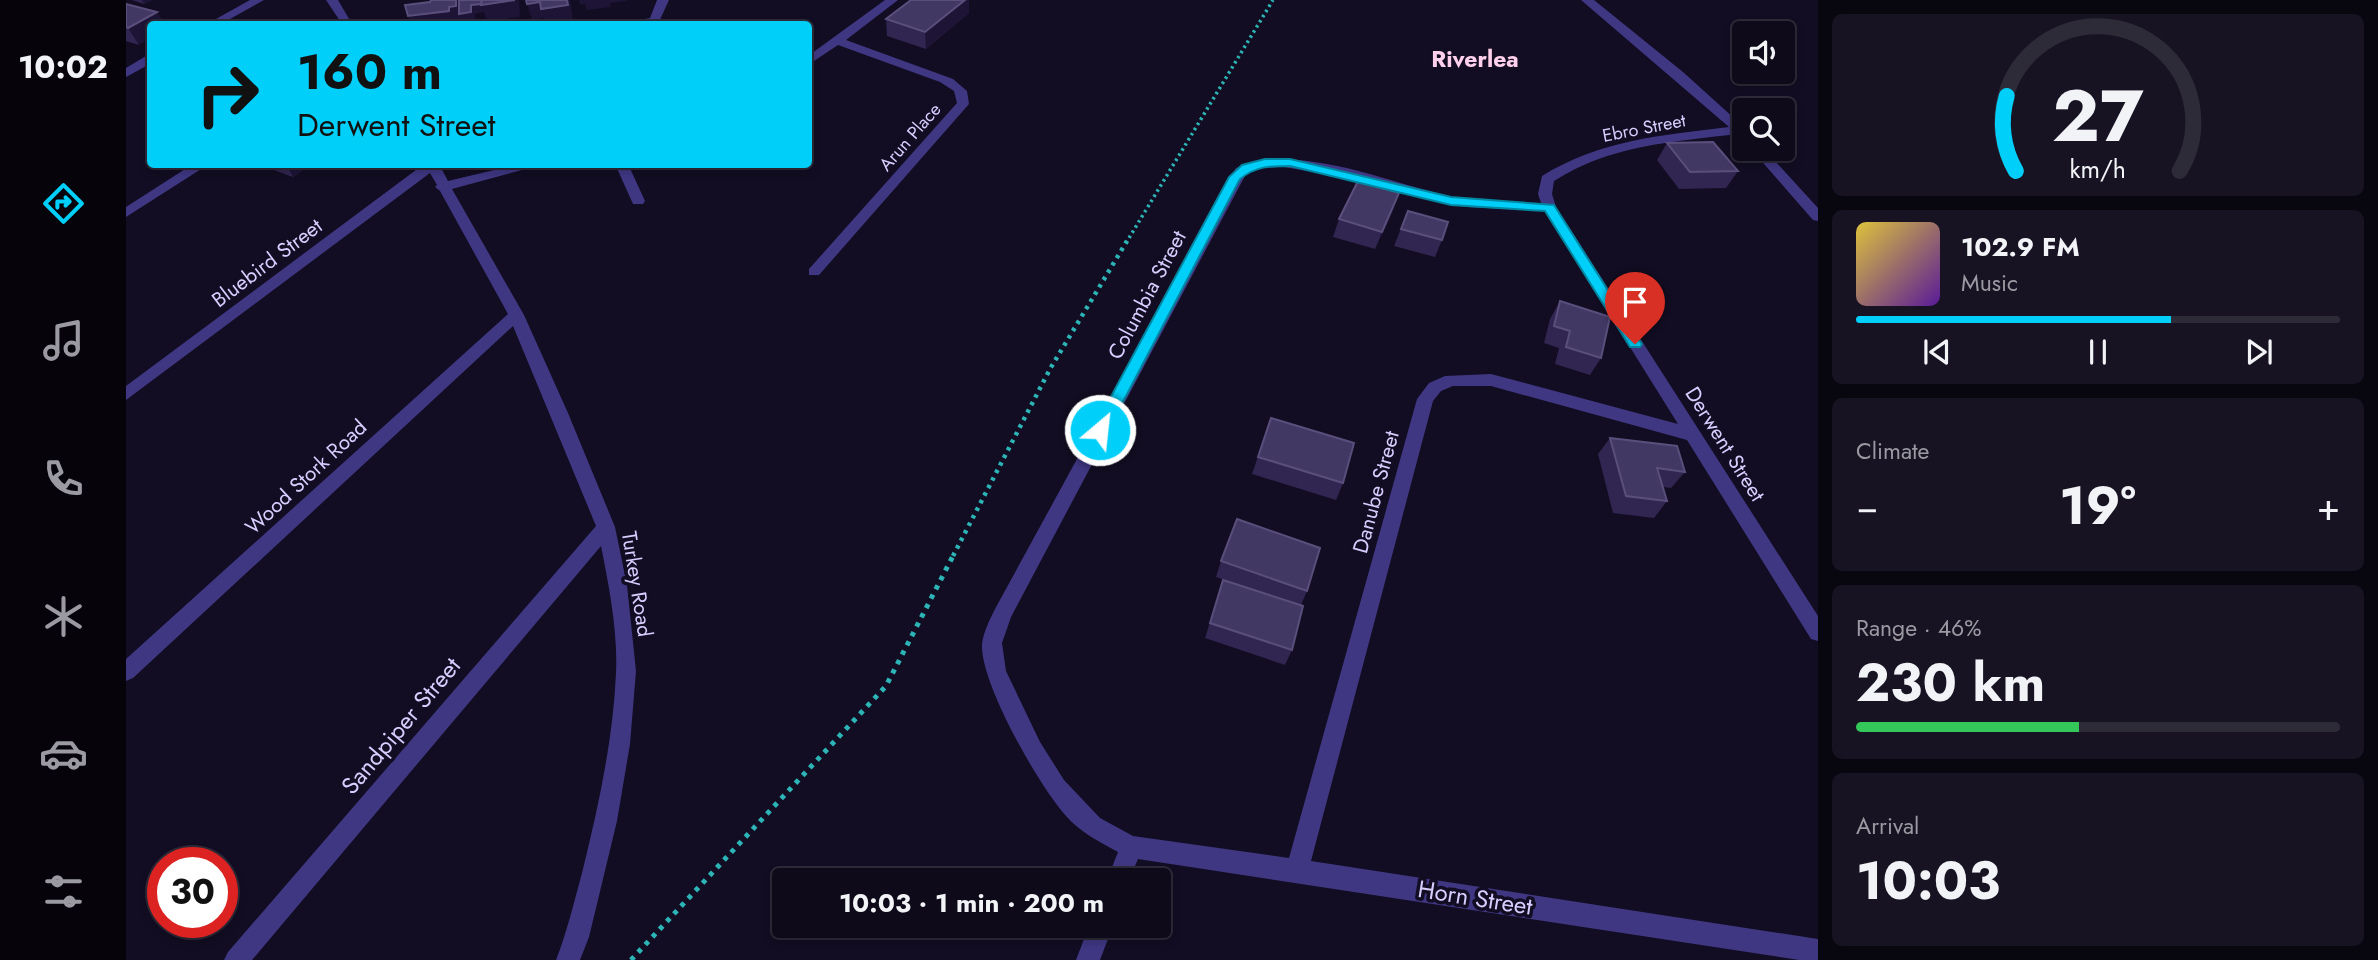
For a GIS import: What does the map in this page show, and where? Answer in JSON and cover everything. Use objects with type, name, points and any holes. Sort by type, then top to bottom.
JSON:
[{"type":"street","points":[[220,21],[258,0]]},
{"type":"street","points":[[332,0],[345,21]]},
{"type":"street","points":[[654,21],[663,0]]},
{"type":"street","points":[[812,59],[892,0]]},
{"type":"street","points":[[1587,0],[1732,124]]},
{"type":"street","name":"Arun Place","points":[[814,272],[962,104],[964,95],[958,86],[944,79],[838,41]]},
{"type":"street","points":[[126,73],[147,61]]},
{"type":"street","name":"Ebro Street","points":[[1549,207],[1545,184],[1547,179],[1565,166],[1631,144],[1732,134]]},
{"type":"street","points":[[1768,161],[1818,217]]},
{"type":"street","name":"Columbia Street","points":[[1131,847],[1092,826],[1056,788],[1003,687],[992,643],[1002,615],[1235,177],[1254,165],[1290,162],[1451,201],[1549,207]]},
{"type":"street","points":[[126,213],[197,168]]},
{"type":"street","name":"Bluebird Street","points":[[126,394],[428,168]]},
{"type":"street","name":"Turkey Road","points":[[433,168],[516,314],[606,527],[618,585],[625,683],[619,744],[606,821],[577,937],[568,960]]},
{"type":"street","points":[[442,187],[521,168]]},
{"type":"street","points":[[623,168],[638,201]]},
{"type":"street","name":"Derwent Street","points":[[1549,207],[1818,633]]},
{"type":"street","name":"Wood Stork Road","points":[[126,672],[516,314]]},
{"type":"street","name":"Danube Street","points":[[1297,870],[1425,398],[1435,387],[1451,380],[1491,380],[1692,435]]},
{"type":"street","name":"Sandpiper Street","points":[[236,960],[606,527]]},
{"type":"street","points":[[1123,868],[1131,847]]},
{"type":"street","name":"Horn Street","points":[[1131,847],[1297,870],[1818,951]]},
{"type":"street","points":[[1087,960],[1096,938]]},
{"type":"path","points":[[631,960],[886,686],[1050,369],[1273,0]]},
{"type":"building","points":[[431,0],[456,0],[456,6],[449,7],[449,11],[408,16],[405,5]]},
{"type":"building","points":[[459,0],[482,0],[481,4],[471,5],[471,12],[459,14]]},
{"type":"building","points":[[482,0],[515,0],[481,5]]},
{"type":"building","points":[[526,0],[567,0],[568,5],[541,9],[540,2],[527,4]]},
{"type":"building","points":[[911,0],[965,0],[925,32],[886,19]]},
{"type":"building","points":[[126,4],[157,12],[128,28]]},
{"type":"building","points":[[1713,142],[1738,171],[1690,172],[1667,143]]},
{"type":"building","points":[[1358,181],[1399,193],[1382,232],[1339,219]]},
{"type":"building","points":[[1408,211],[1448,222],[1442,240],[1401,229]]},
{"type":"building","points":[[1560,301],[1610,317],[1601,358],[1566,347],[1570,331],[1554,326]]},
{"type":"building","points":[[1271,418],[1354,443],[1343,483],[1258,457]]},
{"type":"building","points":[[1610,438],[1677,446],[1685,472],[1657,468],[1667,501],[1626,496]]},
{"type":"building","points":[[1237,519],[1320,548],[1307,591],[1221,561]]},
{"type":"building","points":[[1223,580],[1303,606],[1292,650],[1210,623]]},
{"type":"district","name":"Riverlea","points":[[1475,59]]},
{"type":"route","points":[[1100,430],[1235,177],[1247,167],[1265,163],[1290,162],[1451,201],[1549,207],[1635,344]]}]
